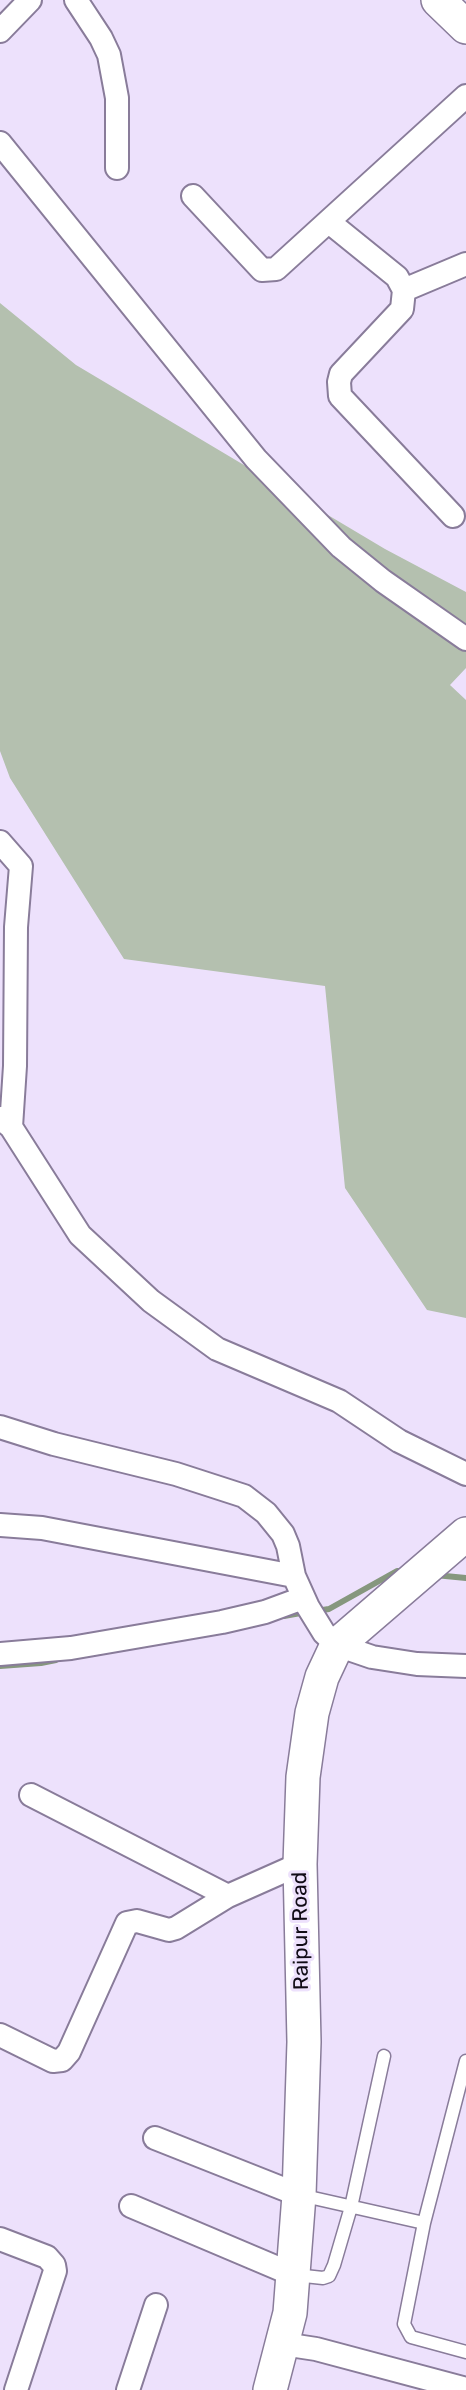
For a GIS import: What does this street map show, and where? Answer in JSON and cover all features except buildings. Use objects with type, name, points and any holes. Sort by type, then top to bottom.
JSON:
[{"type":"main road","points":[[438,0],[466,27]]},
{"type":"main road","name":"Raipur Road","points":[[270,2390],[290,2313],[299,2195],[304,2042],[300,1864],[303,1777],[312,1713],[322,1677],[337,1645],[466,1534]]},
{"type":"street","points":[[0,31],[30,0]]},
{"type":"street","points":[[76,0],[101,38],[109,55],[117,98],[117,168]]},
{"type":"street","points":[[193,196],[262,270],[276,270],[466,96]]},
{"type":"street","points":[[0,143],[256,459],[341,547],[383,581],[466,639]]},
{"type":"street","points":[[329,222],[398,277],[404,290],[402,309],[341,374],[338,389],[340,396],[453,516]]},
{"type":"street","points":[[404,290],[466,264]]},
{"type":"street","points":[[0,842],[21,866],[16,927],[15,1066],[6,1122],[80,1235],[151,1301],[217,1349],[339,1401],[399,1441],[466,1474]]},
{"type":"street","points":[[0,1427],[54,1444],[176,1474],[244,1496],[266,1513],[282,1534],[288,1546],[294,1576],[308,1608],[337,1645],[372,1657],[417,1664],[466,1666]]},
{"type":"street","points":[[0,1526],[42,1528],[294,1576]]},
{"type":"street","points":[[0,1654],[71,1648],[222,1622],[265,1612],[308,1608]]},
{"type":"street","points":[[32,1795],[228,1896]]},
{"type":"street","points":[[0,2035],[53,2061],[62,2060],[69,2052],[127,1923],[141,1921],[169,1930],[176,1928],[228,1896],[300,1864]]},
{"type":"street","points":[[155,2138],[299,2195]]},
{"type":"street","points":[[130,2206],[294,2275]]},
{"type":"street","points":[[0,2239],[47,2257],[54,2265],[55,2271],[16,2390]]},
{"type":"street","points":[[128,2390],[156,2305]]},
{"type":"street","points":[[283,2344],[316,2349],[466,2389]]},
{"type":"lane","points":[[294,2275],[317,2279],[329,2276],[334,2265],[351,2207],[384,2056]]},
{"type":"lane","points":[[466,2061],[424,2223],[404,2324],[411,2337],[466,2352]]},
{"type":"lane","points":[[299,2195],[424,2223]]},
{"type":"green space","points":[[0,303],[76,365],[385,549],[466,592],[466,668],[450,685],[466,700],[466,1318],[427,1310],[345,1188],[325,986],[124,959],[10,778],[0,751]]},
{"type":"waterway","points":[[316,1611],[329,1609],[397,1571],[404,1572]]},
{"type":"waterway","points":[[435,1575],[466,1578]]},
{"type":"waterway","points":[[284,1616],[306,1612]]},
{"type":"waterway","points":[[0,1666],[56,1660]]}]
